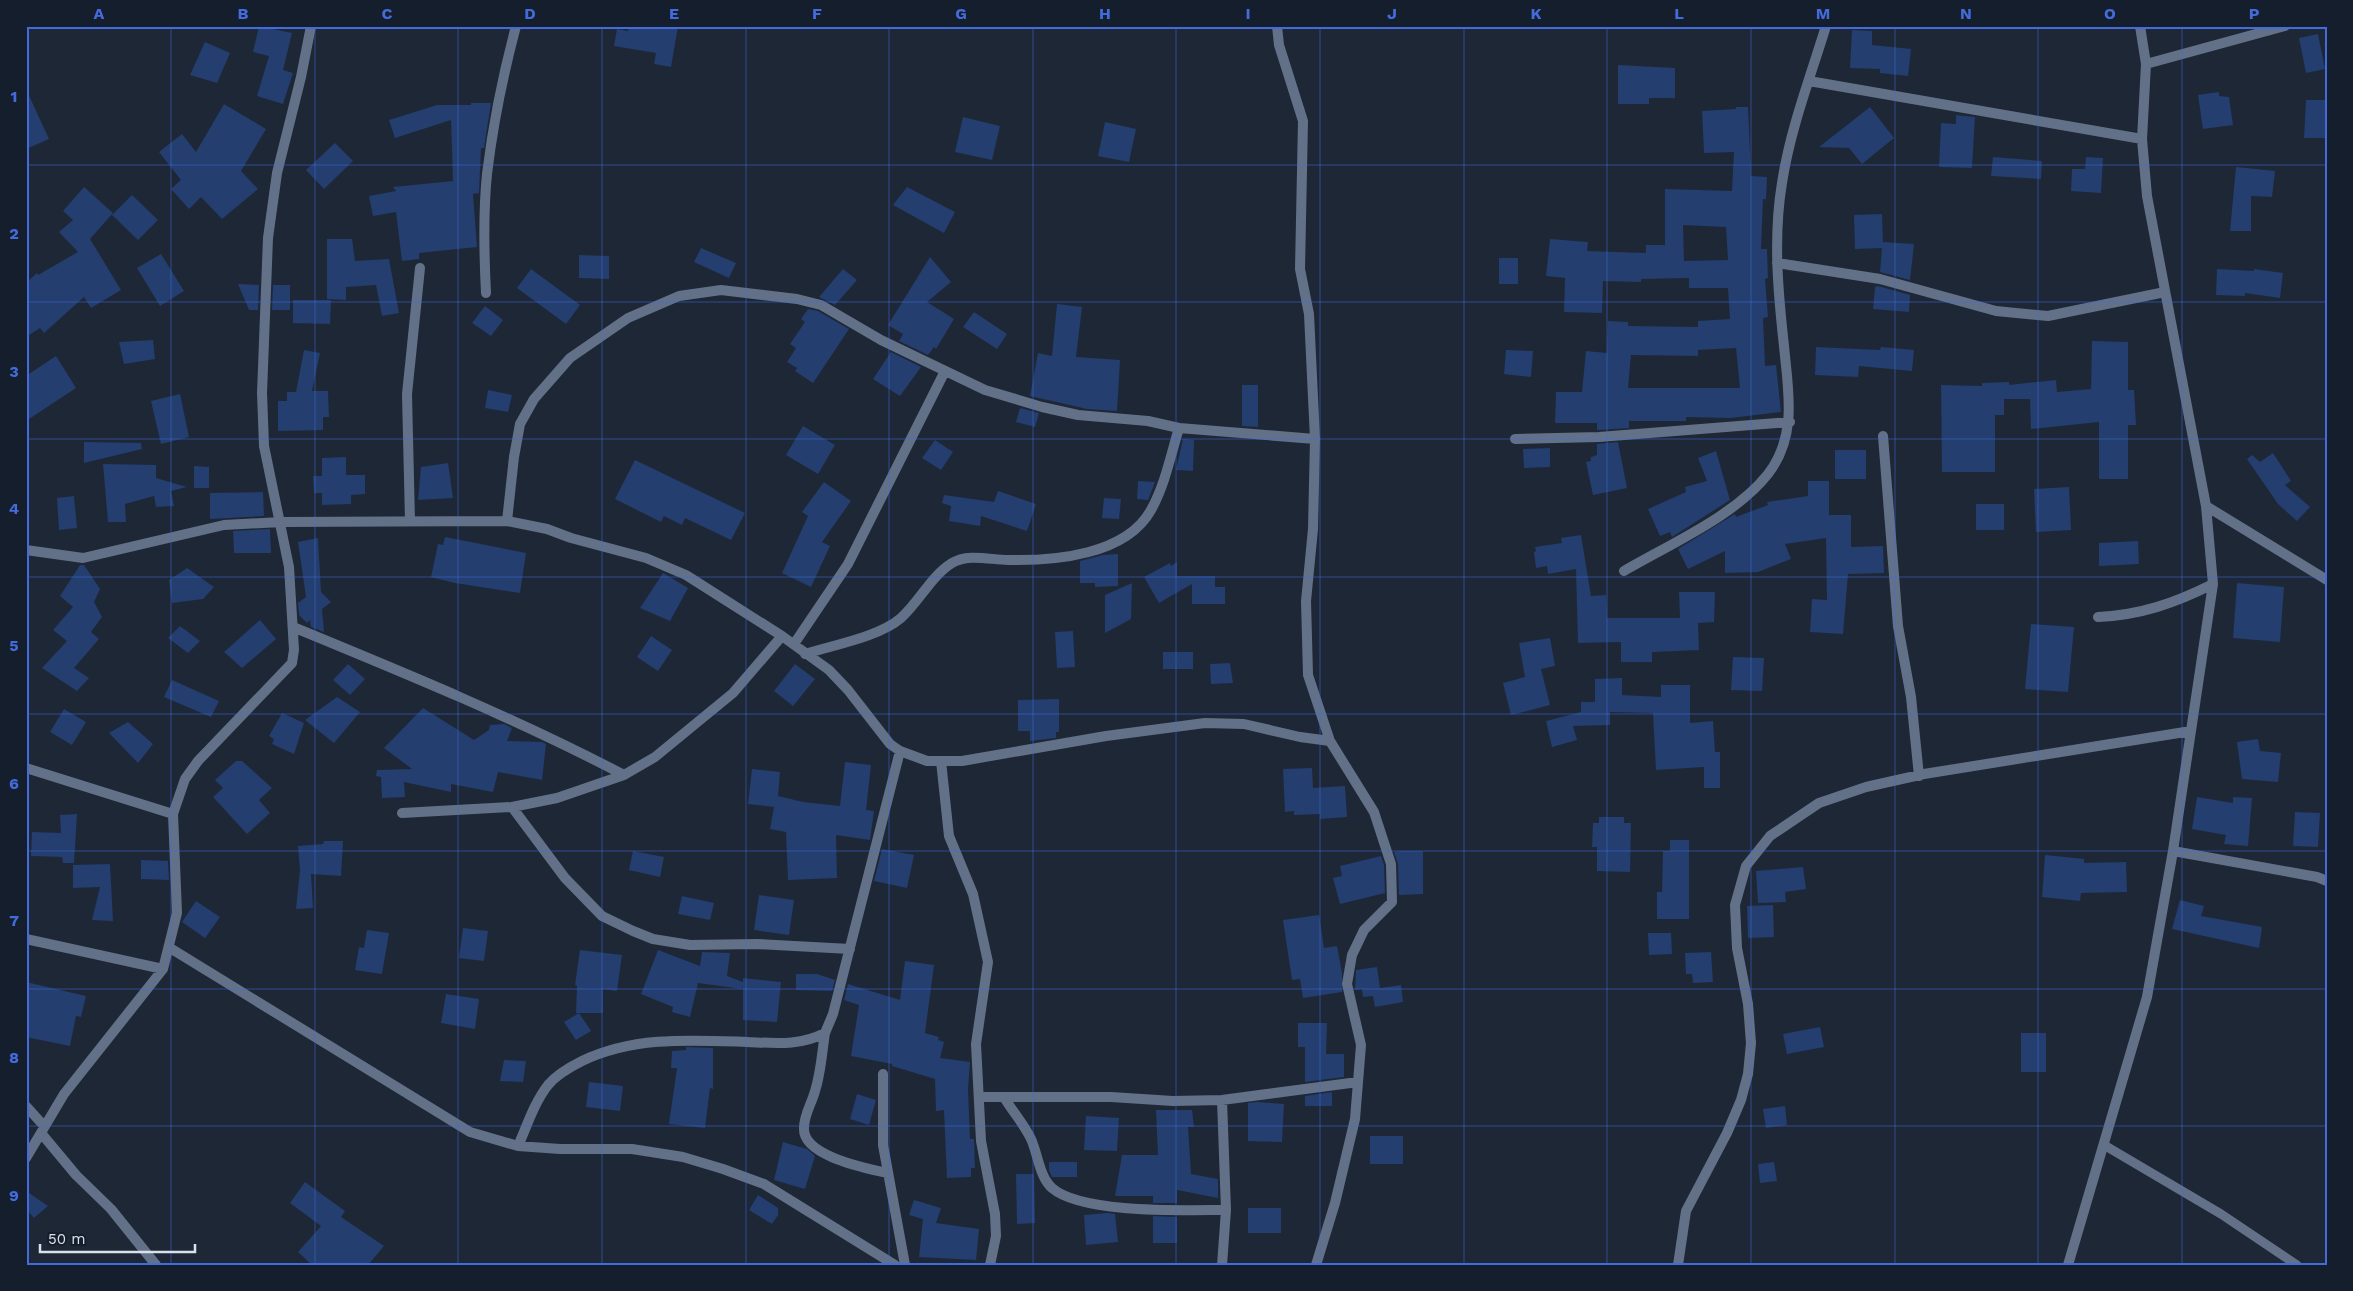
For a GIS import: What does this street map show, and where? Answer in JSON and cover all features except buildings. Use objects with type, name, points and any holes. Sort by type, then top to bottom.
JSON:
[{"type":"street","points":[[509,26],[512,43]]},
{"type":"street","points":[[486,293],[484,244],[487,175],[503,77],[516,26]]},
{"type":"street","points":[[1277,26],[1279,45],[1303,121],[1300,269],[1309,314],[1314,439],[1313,530],[1306,601],[1308,675],[1330,740],[1374,812],[1391,864],[1392,902],[1364,930],[1352,955],[1347,984],[1361,1045],[1353,1128],[1335,1203],[1316,1265]]},
{"type":"street","points":[[1624,570],[1720,515],[1747,495],[1768,473],[1782,448],[1790,422],[1776,263],[1782,184],[1793,132],[1826,26]]},
{"type":"street","points":[[2068,1265],[2147,997],[2173,851],[2212,584],[2206,506],[2147,196],[2142,139],[2146,64],[2140,26]]},
{"type":"street","points":[[2146,64],[2285,26]]},
{"type":"street","points":[[26,1158],[64,1094],[163,969],[170,948],[177,913],[173,814],[185,779],[198,761],[292,663],[294,650],[289,567],[264,446],[262,393],[268,238],[278,173],[301,77],[310,27]]},
{"type":"street","points":[[1809,81],[2142,139]]},
{"type":"street","points":[[1776,263],[1880,279],[1996,311],[2048,316],[2165,292]]},
{"type":"street","points":[[410,521],[407,394],[420,268]]},
{"type":"street","points":[[507,521],[514,457],[520,424],[534,399],[570,358],[628,318],[679,296],[721,290],[811,302],[881,340],[986,390],[1042,407],[1078,415],[1148,421],[1179,428],[1314,439]]},
{"type":"street","points":[[794,644],[848,564],[945,371]]},
{"type":"street","points":[[1516,438],[1599,437],[1790,422]]},
{"type":"street","points":[[805,654],[886,628],[900,619],[953,563],[966,559],[1036,561],[1062,558],[1108,546],[1131,535],[1152,509],[1179,428]]},
{"type":"street","points":[[1883,436],[1898,626],[1911,697],[1919,776]]},
{"type":"street","points":[[2206,506],[2327,580]]},
{"type":"street","points":[[26,550],[83,558],[224,525],[280,522],[507,521],[547,529],[571,538],[646,558],[686,575],[782,636],[829,670],[848,690],[883,736],[900,751],[927,761],[962,761],[1115,735],[1205,723],[1244,724],[1300,737],[1330,740]]},
{"type":"street","points":[[2098,617],[2127,616],[2149,611],[2170,604],[2212,584]]},
{"type":"street","points":[[292,627],[490,710],[564,744],[624,775]]},
{"type":"street","points":[[402,813],[512,807],[557,798],[624,775],[655,757],[733,693],[782,636]]},
{"type":"street","points":[[1678,1265],[1686,1212],[1727,1133],[1741,1100],[1748,1074],[1751,1043],[1748,1004],[1736,948],[1735,905],[1746,866],[1770,836],[1819,803],[1866,787],[1919,776],[2191,731]]},
{"type":"street","points":[[887,1173],[854,1165],[816,1149],[805,1136],[803,1129],[806,1112],[815,1091],[825,1033],[833,1014],[900,751]]},
{"type":"street","points":[[941,761],[949,836],[973,894],[988,962],[976,1044],[981,1141],[995,1214],[996,1236],[990,1265]]},
{"type":"street","points":[[26,768],[173,814]]},
{"type":"street","points":[[512,807],[564,878],[602,916],[633,931],[653,939],[690,945],[756,944],[850,949]]},
{"type":"street","points":[[2173,851],[2317,877],[2327,881]]},
{"type":"street","points":[[26,939],[163,969]]},
{"type":"street","points":[[170,948],[470,1132],[518,1146],[560,1149],[632,1149],[683,1157],[723,1169],[764,1184],[895,1265]]},
{"type":"street","points":[[518,1146],[536,1104],[549,1084],[566,1069],[602,1051],[636,1043],[676,1040],[785,1044],[811,1040],[825,1033]]},
{"type":"street","points":[[883,1074],[882,1131],[887,1173],[904,1265]]},
{"type":"street","points":[[979,1097],[1110,1097],[1173,1101],[1222,1100],[1358,1082]]},
{"type":"street","points":[[1004,1097],[1031,1138],[1040,1168],[1051,1187],[1061,1193],[1082,1201],[1106,1205],[1163,1209],[1226,1210]]},
{"type":"street","points":[[1222,1100],[1226,1210],[1222,1265]]},
{"type":"street","points":[[26,1106],[76,1174],[111,1209],[156,1265]]},
{"type":"lane","points":[[2104,1145],[2222,1214],[2297,1265]]}]
